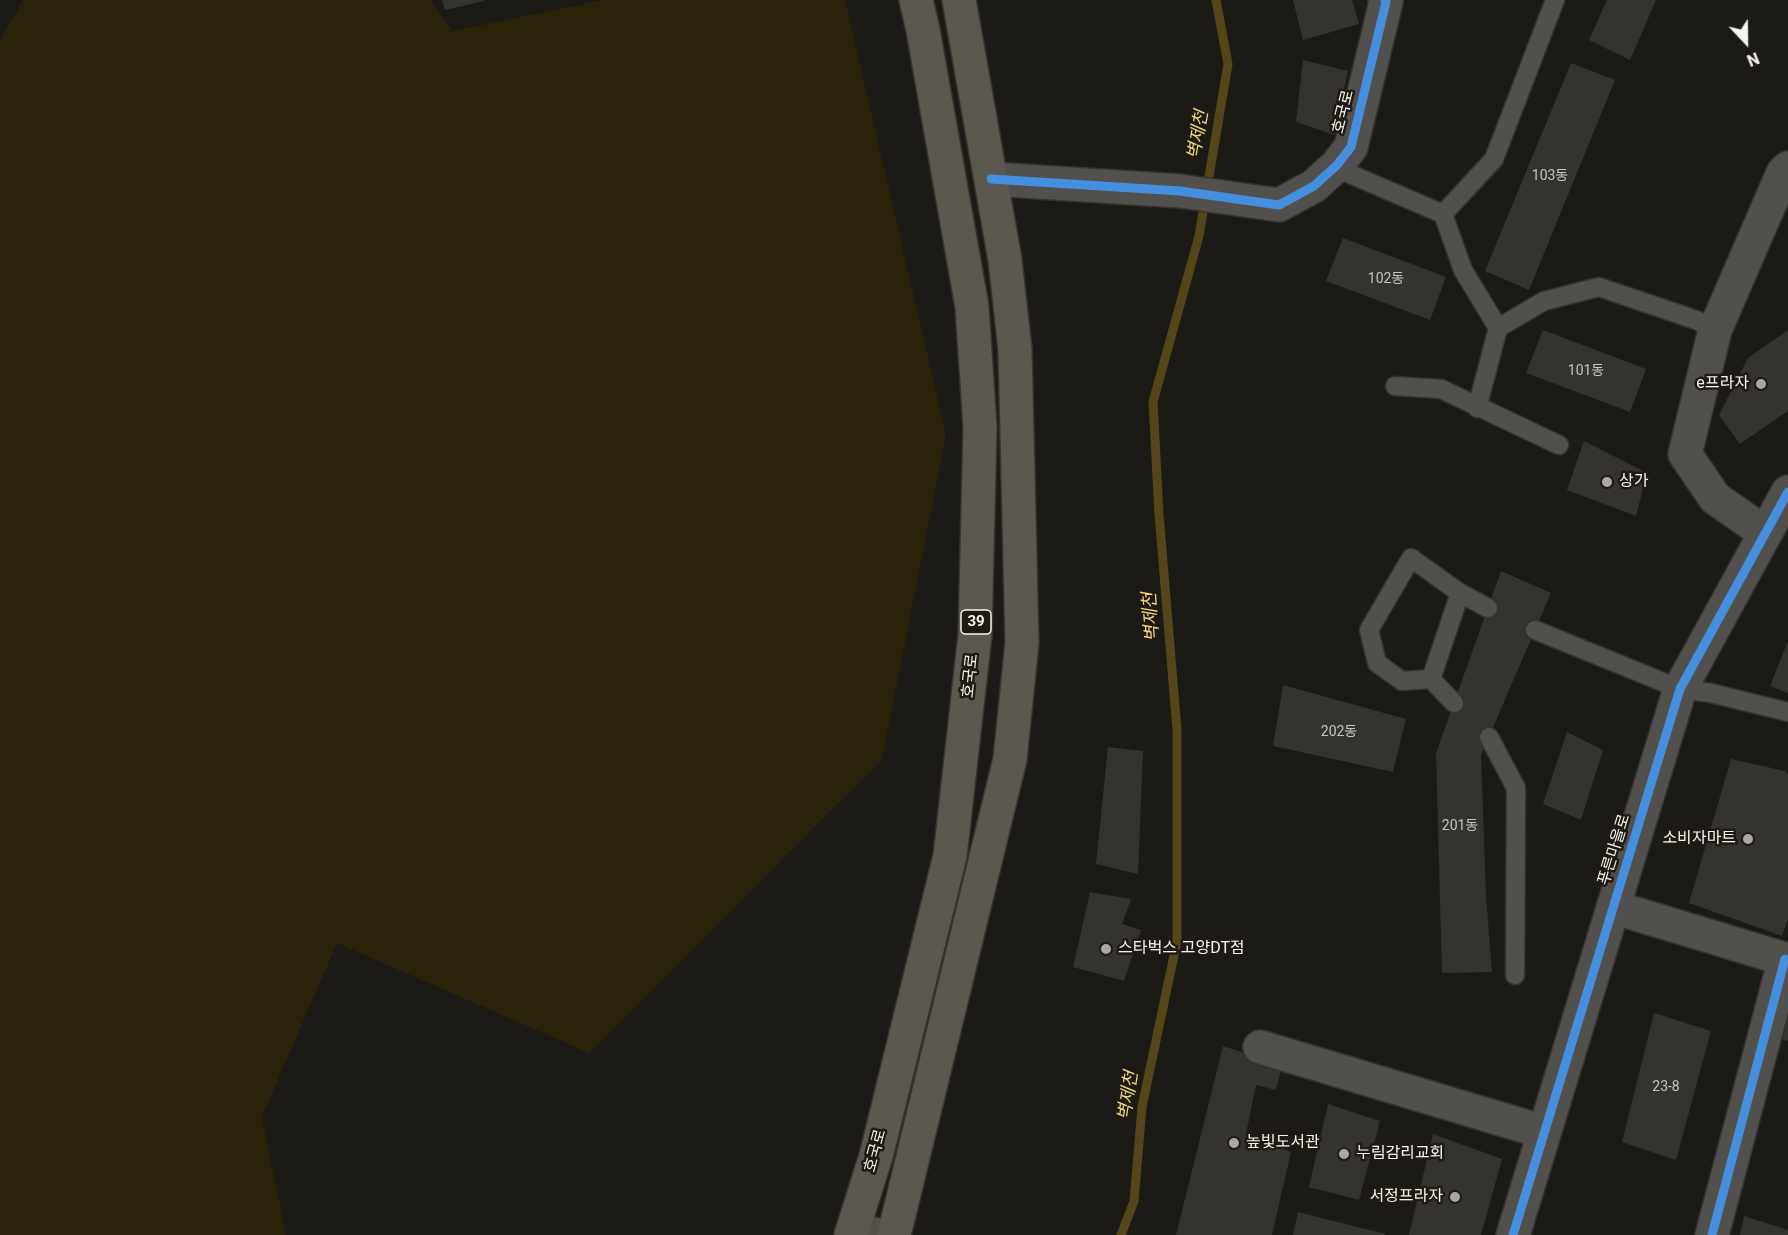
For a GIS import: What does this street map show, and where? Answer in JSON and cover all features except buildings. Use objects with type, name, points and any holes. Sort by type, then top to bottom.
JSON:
[{"type":"main road","name":"호국로","points":[[861,1233],[876,1156],[950,856],[975,635],[980,427],[972,307],[916,0]]},
{"type":"main road","points":[[894,1235],[1010,759],[1022,643],[1015,349],[1005,260],[959,0]]},
{"type":"street","name":"호국로","points":[[991,179],[1180,191],[1279,206],[1314,186],[1337,165],[1351,147],[1386,2],[1384,0]]},
{"type":"street","points":[[1765,533],[1715,498],[1685,454],[1715,330],[1783,173],[1788,168]]},
{"type":"street","name":"푸른마을로","points":[[1513,1235],[1680,689],[1788,492]]},
{"type":"street","name":"푸른마을로","points":[[1613,907],[1786,959],[1712,1235]]},
{"type":"street","points":[[1260,1047],[1544,1132]]},
{"type":"lane","points":[[1443,214],[1494,159],[1555,0]]},
{"type":"lane","points":[[1337,165],[1350,174],[1443,214],[1463,270],[1498,328]]},
{"type":"lane","points":[[1477,408],[1498,328],[1544,302],[1599,287],[1696,320],[1715,330]]},
{"type":"lane","points":[[1395,386],[1441,389],[1559,445]]},
{"type":"lane","points":[[1431,679],[1402,681],[1377,663],[1369,630],[1411,558],[1460,593],[1488,608]]},
{"type":"lane","points":[[1431,679],[1460,593]]},
{"type":"lane","points":[[1535,630],[1680,689],[1711,693],[1788,712]]},
{"type":"lane","points":[[1431,679],[1454,703]]},
{"type":"lane","points":[[1489,737],[1516,788],[1515,975]]},
{"type":"shaded area","points":[[23,0],[430,0],[453,31],[603,0],[845,0],[946,435],[882,759],[589,1053],[337,943],[262,1117],[286,1235],[0,1235],[0,41]]},
{"type":"waterway","name":"벽제천","points":[[1121,1235],[1134,1201],[1142,1107],[1177,941],[1177,730],[1159,514],[1153,402],[1199,236],[1228,64],[1216,0]]},
{"type":"cycle path","points":[[991,179],[1180,191],[1279,205],[1314,186],[1337,165],[1351,147],[1385,0]]},
{"type":"cycle path","points":[[1513,1235],[1680,689],[1788,492]]},
{"type":"cycle path","points":[[1712,1235],[1785,959]]},
{"type":"place","name":"e프라자","points":[[1761,384]]},
{"type":"place","name":"상가","points":[[1607,482]]},
{"type":"place","name":"소비자마트","points":[[1748,839]]},
{"type":"place","name":"스타벅스 고양DT점","points":[[1106,949]]},
{"type":"place","name":"높빛도서관","points":[[1234,1143]]},
{"type":"place","name":"누림감리교회","points":[[1344,1154]]},
{"type":"place","name":"서정프라자","points":[[1455,1197]]}]
